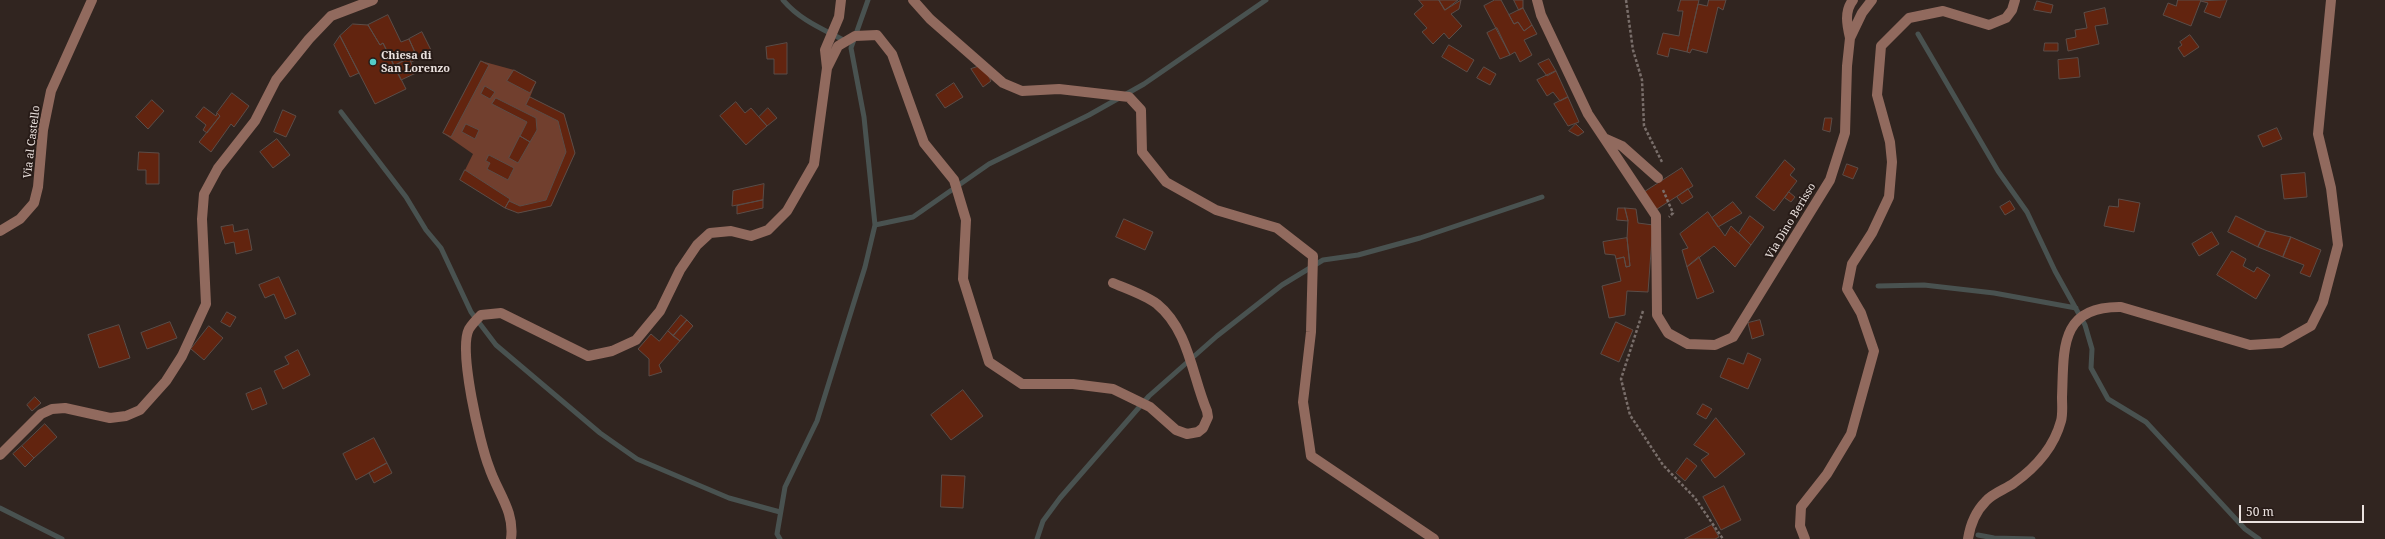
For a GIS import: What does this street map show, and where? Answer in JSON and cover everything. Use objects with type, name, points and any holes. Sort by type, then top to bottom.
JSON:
[{"type":"street","name":"Via al Castello","points":[[0,231],[20,219],[34,203],[38,187],[43,130],[51,91],[92,0]]},
{"type":"street","points":[[0,455],[31,422],[41,414],[52,409],[65,408],[110,418],[126,416],[140,410],[166,381],[182,356],[206,304],[202,219],[204,194],[218,168],[255,120],[276,80],[309,39],[331,16],[373,0]]},
{"type":"street","points":[[511,539],[513,528],[509,510],[489,467],[475,409],[465,360],[468,330],[481,315],[501,313],[588,356],[612,351],[636,340],[660,311],[680,270],[701,241],[710,233],[731,231],[751,236],[768,230],[787,211],[814,164],[827,68],[825,50],[839,17],[841,0]]},
{"type":"street","points":[[913,0],[930,19],[1003,83],[1022,91],[1059,89],[1129,97],[1141,110],[1142,152],[1166,182],[1216,210],[1277,228],[1313,256],[1311,332],[1303,402],[1311,456],[1434,539]]},
{"type":"street","name":"Via Dino Berisso","points":[[1537,0],[1541,15],[1588,114],[1656,216],[1655,291],[1657,315],[1668,333],[1688,344],[1714,345],[1733,337],[1830,180],[1845,133],[1847,66],[1850,38],[1862,13],[1872,0]]},
{"type":"street","points":[[1850,38],[1847,24],[1848,6],[1853,0]]},
{"type":"street","points":[[1805,539],[1800,526],[1801,508],[1827,474],[1851,434],[1874,352],[1861,313],[1847,289],[1852,264],[1872,233],[1890,197],[1892,162],[1890,142],[1877,95],[1881,46],[1910,18],[1943,10],[1989,25],[2006,18],[2012,10],[2015,0]]},
{"type":"street","points":[[1968,539],[1970,525],[1986,501],[2014,483],[2046,454],[2061,421],[2066,340],[2075,323],[2087,312],[2104,306],[2121,307],[2250,344],[2281,343],[2311,326],[2323,302],[2338,245],[2331,188],[2318,134],[2331,0]]},
{"type":"street","points":[[827,68],[838,46],[855,36],[877,35],[892,54],[924,143],[954,180],[966,220],[963,279],[989,362],[1022,384],[1073,384],[1113,390],[1150,407],[1181,433],[1187,434],[1198,432],[1206,423],[1207,412],[1185,344],[1169,317],[1156,304],[1113,283]]},
{"type":"street","points":[[1604,138],[1622,146],[1658,178]]},
{"type":"path","points":[[1626,0],[1633,50],[1642,80],[1644,126],[1662,162],[1658,178],[1673,213],[1657,229]]},
{"type":"path","points":[[1655,291],[1646,301],[1621,379],[1630,415],[1663,466],[1695,498],[1723,539]]},
{"type":"shaded area","points":[[481,61],[514,70],[536,82],[530,97],[564,114],[575,153],[551,206],[518,213],[460,180],[473,154],[443,133]]},
{"type":"building","points":[[1419,0],[1439,0],[1445,10],[1461,0],[1459,9],[1451,14],[1462,26],[1449,39],[1444,33],[1433,44],[1422,32],[1427,28],[1414,14],[1423,6]]},
{"type":"building","points":[[1439,0],[1458,0],[1445,10]]},
{"type":"building","points":[[1495,0],[1501,0],[1514,24],[1518,22],[1524,31],[1532,25],[1537,34],[1524,40],[1532,55],[1520,62],[1515,52],[1510,55],[1484,6]]},
{"type":"building","points":[[1514,0],[1523,0],[1523,8],[1519,10]]},
{"type":"building","points":[[1681,0],[1699,0],[1687,52],[1670,48],[1668,57],[1657,54],[1663,33],[1679,36],[1683,11],[1678,11]]},
{"type":"building","points":[[1709,0],[1726,0],[1723,10],[1718,7],[1707,53],[1692,49],[1690,53],[1687,52],[1698,4],[1707,6]]},
{"type":"building","points":[[2178,0],[2201,0],[2191,26],[2163,15],[2168,3],[2176,6]]},
{"type":"building","points":[[2227,0],[2220,18],[2204,12],[2208,3],[2201,1]]},
{"type":"building","points":[[2037,1],[2053,5],[2051,13],[2034,10]]},
{"type":"building","points":[[1523,8],[1532,25],[1524,31],[1518,22],[1514,24],[1509,15]]},
{"type":"building","points":[[2105,8],[2108,24],[2095,26],[2099,44],[2068,51],[2066,39],[2076,37],[2075,30],[2087,28],[2084,13]]},
{"type":"building","points":[[388,15],[401,42],[409,39],[418,59],[411,62],[409,58],[394,66],[383,43],[380,45],[368,25]]},
{"type":"building","name":"Chiesa di San Lorenzo","points":[[353,24],[368,25],[380,45],[383,43],[406,89],[375,104],[340,36]]},
{"type":"building","points":[[1497,28],[1510,55],[1500,59],[1487,33]]},
{"type":"building","points":[[422,32],[432,52],[418,59],[409,39]]},
{"type":"building","points":[[2190,35],[2199,47],[2184,57],[2178,48],[2182,45],[2180,42]]},
{"type":"building","points":[[340,36],[359,73],[350,77],[334,45]]},
{"type":"building","points":[[787,43],[787,74],[774,74],[774,59],[767,59],[766,47]]},
{"type":"building","points":[[2045,43],[2058,43],[2058,51],[2044,51]]},
{"type":"building","points":[[1449,45],[1474,60],[1467,72],[1442,57]]},
{"type":"building","points":[[409,58],[416,73],[401,80],[394,66]]},
{"type":"building","points":[[2078,58],[2080,77],[2059,79],[2058,60]]},
{"type":"building","points":[[1549,59],[1556,71],[1547,76],[1538,64]]},
{"type":"building","points":[[481,61],[489,65],[451,137],[443,133]]},
{"type":"building","points":[[983,65],[991,81],[983,87],[971,69]]},
{"type":"building","points":[[1484,67],[1496,74],[1490,85],[1477,78]]},
{"type":"building","points":[[514,70],[536,82],[530,93],[507,81]]},
{"type":"building","points":[[1556,71],[1568,97],[1560,101],[1553,92],[1547,96],[1537,80]]},
{"type":"building","points":[[954,83],[963,97],[945,108],[936,95]]},
{"type":"building","points":[[485,86],[495,92],[490,99],[481,94]]},
{"type":"building","points":[[232,93],[249,106],[234,127],[231,124],[211,152],[199,142],[220,116],[217,113]]},
{"type":"building","points":[[530,97],[564,114],[575,153],[551,206],[518,213],[505,208],[509,201],[520,206],[546,200],[566,152],[558,121],[526,105]]},
{"type":"building","points":[[1568,97],[1579,122],[1568,126],[1554,104]]},
{"type":"building","points":[[496,98],[536,118],[537,130],[530,142],[520,136],[527,122],[492,104]]},
{"type":"building","points":[[152,100],[164,111],[148,129],[136,117]]},
{"type":"building","points":[[736,102],[745,113],[751,108],[767,126],[746,145],[720,116]]},
{"type":"building","points":[[204,107],[216,116],[217,113],[220,116],[207,133],[203,130],[206,125],[196,117]]},
{"type":"building","points":[[768,108],[777,118],[767,126],[759,117]]},
{"type":"building","points":[[283,110],[296,116],[286,137],[274,132]]},
{"type":"building","points":[[1825,118],[1832,118],[1830,132],[1823,130]]},
{"type":"building","points":[[466,124],[479,130],[475,139],[462,132]]},
{"type":"building","points":[[1576,124],[1584,132],[1578,136],[1569,131]]},
{"type":"building","points":[[2277,128],[2282,139],[2263,147],[2258,136]]},
{"type":"building","points":[[520,136],[530,142],[518,163],[509,158]]},
{"type":"building","points":[[277,139],[290,155],[273,168],[260,152]]},
{"type":"building","points":[[139,152],[159,153],[159,184],[146,184],[146,170],[138,170]]},
{"type":"building","points":[[489,155],[514,168],[508,180],[487,169],[490,163],[486,161]]},
{"type":"building","points":[[1785,160],[1795,169],[1790,175],[1797,181],[1774,211],[1756,197]]},
{"type":"building","points":[[1847,164],[1858,168],[1853,179],[1843,175]]},
{"type":"building","points":[[1682,168],[1693,186],[1654,211],[1643,193]]},
{"type":"building","points":[[465,170],[510,199],[505,208],[460,180]]},
{"type":"building","points":[[2305,173],[2307,197],[2284,199],[2281,175]]},
{"type":"building","points":[[764,184],[763,200],[732,206],[733,191]]},
{"type":"building","points":[[1688,189],[1693,197],[1682,204],[1677,197]]},
{"type":"building","points":[[1789,192],[1795,197],[1791,202],[1785,198]]},
{"type":"building","points":[[2119,199],[2140,203],[2134,232],[2104,226],[2109,206],[2118,207]]},
{"type":"building","points":[[763,200],[763,208],[737,214],[737,206]]},
{"type":"building","points":[[2010,201],[2015,209],[2005,215],[2000,207]]},
{"type":"building","points":[[1733,202],[1742,213],[1718,227],[1712,218]]},
{"type":"building","points":[[1618,208],[1625,208],[1628,221],[1617,220]]},
{"type":"building","points":[[1625,208],[1636,209],[1638,223],[1653,225],[1648,292],[1627,291],[1625,315],[1609,318],[1602,286],[1621,281],[1616,259],[1624,257],[1626,267],[1630,266],[1627,238],[1628,221]]},
{"type":"building","points":[[1708,212],[1725,236],[1731,226],[1751,245],[1735,267],[1714,246],[1687,267],[1682,250],[1688,248],[1680,234]]},
{"type":"building","points":[[1750,216],[1764,227],[1751,245],[1739,233]]},
{"type":"building","points":[[2236,216],[2266,231],[2258,247],[2228,232]]},
{"type":"building","points":[[1124,219],[1153,232],[1145,250],[1116,237]]},
{"type":"building","points":[[233,225],[234,232],[248,229],[252,250],[236,254],[234,242],[225,244],[221,227]]},
{"type":"building","points":[[2266,231],[2291,237],[2283,257],[2258,247]]},
{"type":"building","points":[[2212,232],[2219,244],[2199,256],[2192,244]]},
{"type":"building","points":[[2291,237],[2321,250],[2310,277],[2300,273],[2304,265],[2283,257]]},
{"type":"building","points":[[1627,238],[1630,266],[1626,267],[1624,257],[1616,259],[1615,255],[1605,254],[1603,242]]},
{"type":"building","points":[[2232,251],[2246,259],[2243,266],[2254,272],[2257,267],[2270,275],[2256,299],[2217,275]]},
{"type":"building","points":[[1699,257],[1714,292],[1697,299],[1687,267]]},
{"type":"building","points":[[279,277],[296,314],[285,319],[274,294],[265,298],[259,285]]},
{"type":"building","points":[[227,312],[236,317],[230,327],[221,322]]},
{"type":"building","points":[[681,315],[687,320],[673,336],[668,331]]},
{"type":"building","points":[[687,320],[693,326],[680,341],[673,336]]},
{"type":"building","points":[[1760,320],[1764,335],[1752,339],[1748,323]]},
{"type":"building","points":[[170,322],[177,338],[147,349],[141,333]]},
{"type":"building","points":[[1616,322],[1633,330],[1619,362],[1601,354]]},
{"type":"building","points":[[119,325],[130,358],[99,368],[88,335]]},
{"type":"building","points":[[209,326],[223,338],[204,360],[191,349]]},
{"type":"building","points":[[668,331],[680,341],[659,365],[662,372],[649,376],[649,359],[638,349],[651,334],[659,341]]},
{"type":"building","points":[[298,350],[310,375],[283,389],[274,371],[289,364],[285,357]]},
{"type":"building","points":[[1748,353],[1761,359],[1748,389],[1720,377],[1728,358],[1743,364]]},
{"type":"building","points":[[261,388],[267,404],[252,410],[246,394]]},
{"type":"building","points":[[963,390],[983,416],[951,440],[931,415]]},
{"type":"building","points":[[35,397],[41,403],[32,411],[27,405]]},
{"type":"building","points":[[1703,404],[1712,409],[1706,419],[1697,414]]},
{"type":"building","points":[[1716,418],[1745,454],[1715,478],[1701,460],[1709,454],[1694,445]]},
{"type":"building","points":[[45,424],[57,437],[34,458],[22,446]]},
{"type":"building","points":[[374,438],[387,463],[356,480],[343,454]]},
{"type":"building","points":[[22,446],[34,458],[25,467],[13,454]]},
{"type":"building","points":[[1687,458],[1697,466],[1685,481],[1676,473]]},
{"type":"building","points":[[387,463],[392,473],[374,483],[369,473]]},
{"type":"building","points":[[942,475],[965,476],[963,508],[941,507]]},
{"type":"building","points":[[1724,486],[1741,520],[1721,530],[1703,497]]},
{"type":"building","points":[[1712,525],[1719,537],[1715,539],[1685,539]]},
{"type":"waterway","points":[[783,0],[797,14],[821,29],[847,42]]},
{"type":"waterway","points":[[780,539],[777,534],[785,487],[817,421],[865,267],[875,225],[864,117],[851,48],[868,0]]},
{"type":"waterway","points":[[875,225],[913,217],[989,164],[1089,115],[1144,84],[1266,0]]},
{"type":"waterway","points":[[1918,34],[1998,171],[2027,212],[2055,271],[2085,325],[2092,349],[2091,368],[2108,399],[2146,422],[2245,529],[2259,539]]},
{"type":"waterway","points":[[341,112],[406,197],[426,230],[441,248],[471,312],[496,345],[600,433],[637,459],[729,498],[780,512]]},
{"type":"waterway","points":[[1037,539],[1043,521],[1060,498],[1149,396],[1217,336],[1282,285],[1323,260],[1358,255],[1420,238],[1542,197]]},
{"type":"waterway","points":[[1878,286],[1924,285],[1994,293],[2076,308]]},
{"type":"waterway","points":[[0,508],[62,539]]},
{"type":"waterway","points":[[1978,535],[1994,538],[2033,539]]},
{"type":"place","name":"Chiesa di San Lorenzo","points":[[373,62]]}]
